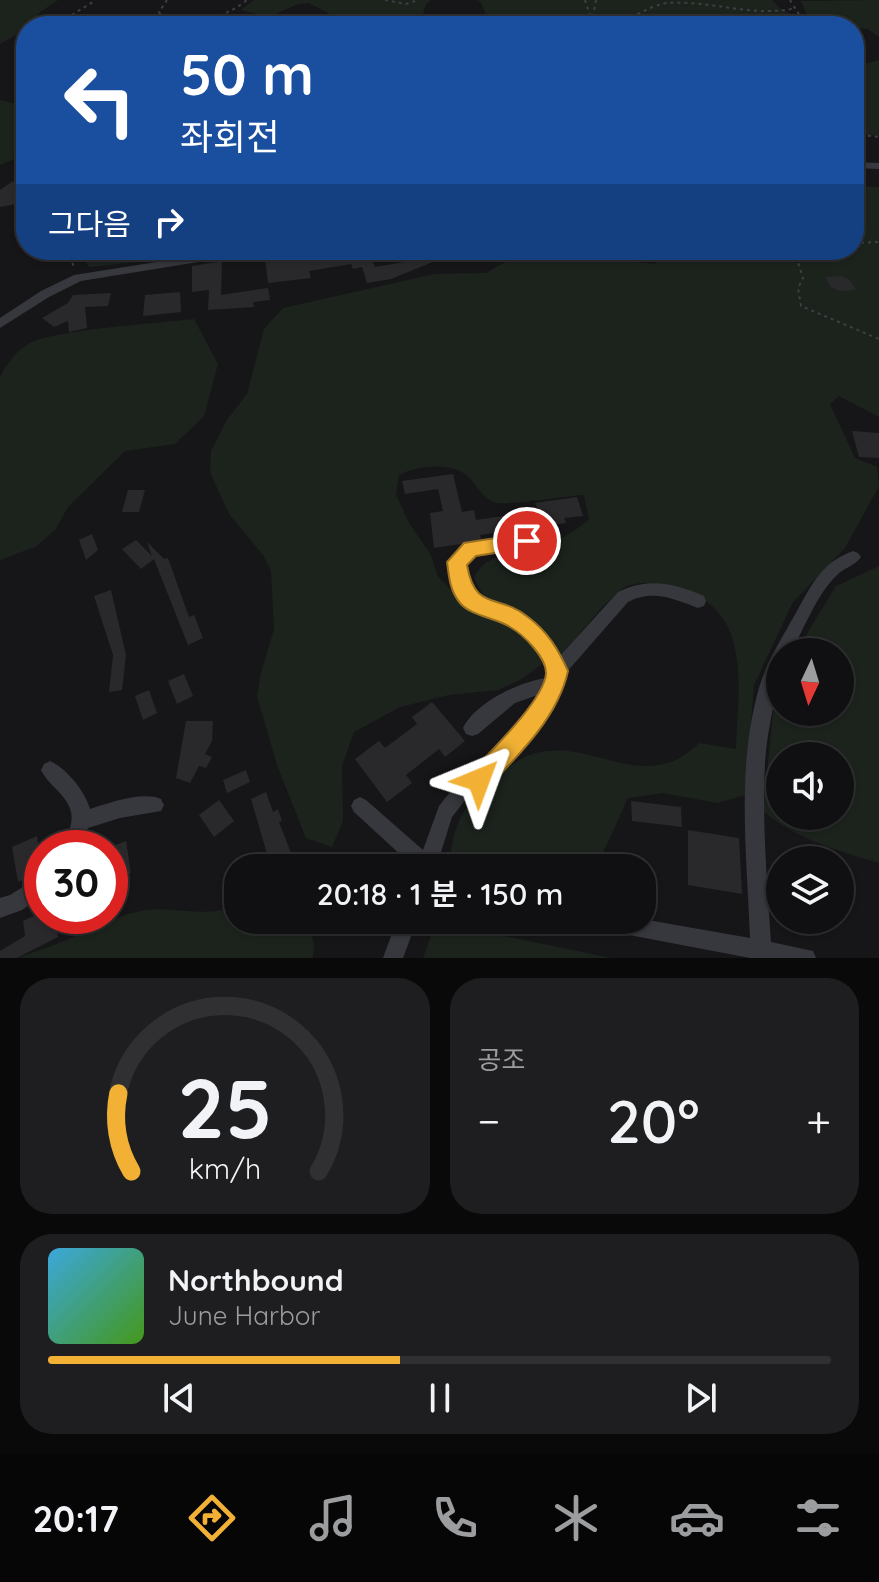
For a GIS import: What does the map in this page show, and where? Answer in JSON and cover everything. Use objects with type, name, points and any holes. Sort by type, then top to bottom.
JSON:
[{"type":"street","points":[[0,324],[45,294],[78,278],[191,260]]},
{"type":"street","points":[[527,541],[470,548],[457,562],[461,588],[469,600],[519,621],[547,648],[556,678]]},
{"type":"street","points":[[790,638],[832,569],[853,557]]},
{"type":"street","points":[[431,854],[445,812],[460,793],[479,780],[522,735],[556,678],[623,597],[634,590],[671,591],[698,601]]},
{"type":"street","points":[[472,728],[516,691],[556,678]]},
{"type":"street","points":[[761,949],[755,806],[766,689]]},
{"type":"street","points":[[50,770],[82,805],[84,820],[80,830]]},
{"type":"street","points":[[84,820],[120,809],[155,805]]},
{"type":"street","points":[[360,806],[413,854]]},
{"type":"street","points":[[0,908],[24,897]]},
{"type":"street","points":[[656,931],[806,958]]},
{"type":"street","points":[[393,958],[402,934]]},
{"type":"path","points":[[67,16],[96,0]]},
{"type":"path","points":[[167,0],[159,12],[161,15],[174,16]]},
{"type":"path","points":[[222,16],[247,0]]},
{"type":"path","points":[[385,0],[406,4],[418,0]]},
{"type":"path","points":[[790,0],[800,16]]},
{"type":"path","points":[[629,16],[652,5],[669,3],[713,2],[744,12],[772,14],[796,8]]},
{"type":"path","points":[[71,260],[78,278]]},
{"type":"path","points":[[797,260],[803,278],[798,288],[801,306],[879,339]]},
{"type":"shaded area","points":[[0,0],[58,0],[38,16],[16,16],[16,35],[0,44]]},
{"type":"shaded area","points":[[254,0],[431,0],[426,4],[422,16],[333,16],[309,3],[298,4],[271,16],[241,10]]},
{"type":"shaded area","points":[[477,0],[772,0],[779,8],[795,16],[486,16],[481,2]]},
{"type":"shaded area","points":[[879,0],[879,37],[864,29],[864,16],[807,16],[801,1]]},
{"type":"shaded area","points":[[879,60],[879,136],[864,135],[864,64]]},
{"type":"shaded area","points":[[0,100],[16,104],[16,158],[0,165]]},
{"type":"shaded area","points":[[864,186],[879,187],[879,417],[839,396],[830,404],[855,458],[877,467],[879,486],[845,548],[793,602],[776,638],[766,638],[766,659],[754,685],[745,795],[718,803],[663,793],[628,798],[602,854],[452,854],[457,826],[473,799],[506,769],[536,753],[556,750],[577,752],[638,766],[659,765],[679,758],[699,743],[736,749],[738,676],[730,631],[719,613],[701,598],[652,583],[633,584],[620,591],[559,658],[544,636],[528,621],[485,599],[474,578],[487,562],[556,541],[589,520],[584,495],[497,503],[487,498],[458,470],[432,467],[399,475],[396,495],[409,523],[431,555],[438,577],[467,606],[516,627],[534,643],[546,661],[520,680],[498,690],[449,695],[400,707],[354,732],[342,766],[343,821],[332,847],[306,838],[277,765],[257,696],[274,629],[271,571],[263,555],[229,514],[210,472],[211,451],[227,420],[247,394],[264,329],[283,308],[435,274],[486,273],[509,260],[618,260],[655,264],[657,260],[864,260]]},
{"type":"shaded area","points":[[84,260],[158,260],[89,267]]},
{"type":"shaded area","points":[[194,319],[218,364],[204,416],[175,444],[125,451],[68,507],[55,530],[35,547],[0,560],[0,377],[12,359],[28,344],[40,339]]},
{"type":"shaded area","points":[[879,566],[879,863],[854,855],[854,846],[826,846],[791,830],[854,830],[854,742],[770,742],[772,726],[854,726],[854,638],[804,638],[836,586]]},
{"type":"shaded area","points":[[766,782],[766,813],[763,811]]},
{"type":"shaded area","points":[[224,909],[224,934],[311,934],[313,958],[19,958],[80,934],[128,934],[128,915],[141,911]]},
{"type":"shaded area","points":[[432,934],[494,934],[611,958],[423,958]]},
{"type":"building","points":[[13,181],[16,204],[0,207],[0,190]]},
{"type":"building","points":[[265,260],[372,260],[375,267],[404,260],[438,260],[391,279],[367,283],[362,267],[353,269],[351,264],[309,271],[311,278],[268,283]]},
{"type":"building","points":[[222,261],[221,295],[268,288],[270,300],[253,302],[254,307],[208,310],[209,290],[192,292],[192,266]]},
{"type":"building","points":[[841,276],[850,280],[856,290],[840,291],[831,287],[825,277]]},
{"type":"building","points":[[180,292],[181,312],[143,316],[145,295]]},
{"type":"building","points":[[111,293],[108,306],[85,307],[87,328],[69,332],[68,321],[54,327],[42,318],[68,303],[73,295]]},
{"type":"building","points":[[852,431],[879,433],[879,458],[859,457]]},
{"type":"building","points":[[453,474],[462,512],[474,510],[476,520],[538,511],[535,503],[577,497],[583,516],[564,518],[566,523],[480,535],[481,539],[434,548],[430,513],[443,511],[438,489],[405,494],[402,481]]},
{"type":"building","points":[[128,490],[145,490],[139,512],[122,512]]},
{"type":"building","points":[[92,534],[98,550],[86,560],[79,540]]},
{"type":"building","points":[[136,540],[152,556],[147,542],[164,559],[168,558],[189,617],[194,615],[203,638],[188,645],[154,559],[141,569],[122,549]]},
{"type":"building","points":[[111,590],[126,655],[122,690],[109,692],[113,655],[94,596]]},
{"type":"building","points":[[184,674],[193,696],[177,704],[168,681]]},
{"type":"building","points":[[149,690],[157,713],[143,720],[135,696]]},
{"type":"building","points":[[432,702],[465,741],[445,757],[439,749],[406,775],[412,783],[387,802],[355,759],[379,741],[385,748],[417,724],[412,717]]},
{"type":"building","points":[[186,721],[213,721],[212,741],[205,754],[212,757],[206,768],[199,766],[190,783],[176,778]]},
{"type":"building","points":[[246,770],[250,782],[227,793],[223,780]]},
{"type":"building","points":[[266,792],[273,812],[278,809],[282,821],[279,822],[291,853],[267,854],[251,799]]},
{"type":"building","points":[[219,800],[234,821],[214,837],[199,815]]},
{"type":"building","points":[[631,801],[681,807],[682,827],[632,821]]},
{"type":"building","points":[[688,830],[739,838],[742,894],[688,885]]},
{"type":"building","points":[[24,842],[24,879],[18,882],[12,847]]},
{"type":"building","points":[[58,934],[58,937],[17,958],[0,958],[0,951],[25,936]]},
{"type":"route","points":[[479,780],[522,735],[539,712],[554,685],[557,671],[547,648],[519,621],[469,600],[461,588],[457,562],[470,548],[527,541]]}]
